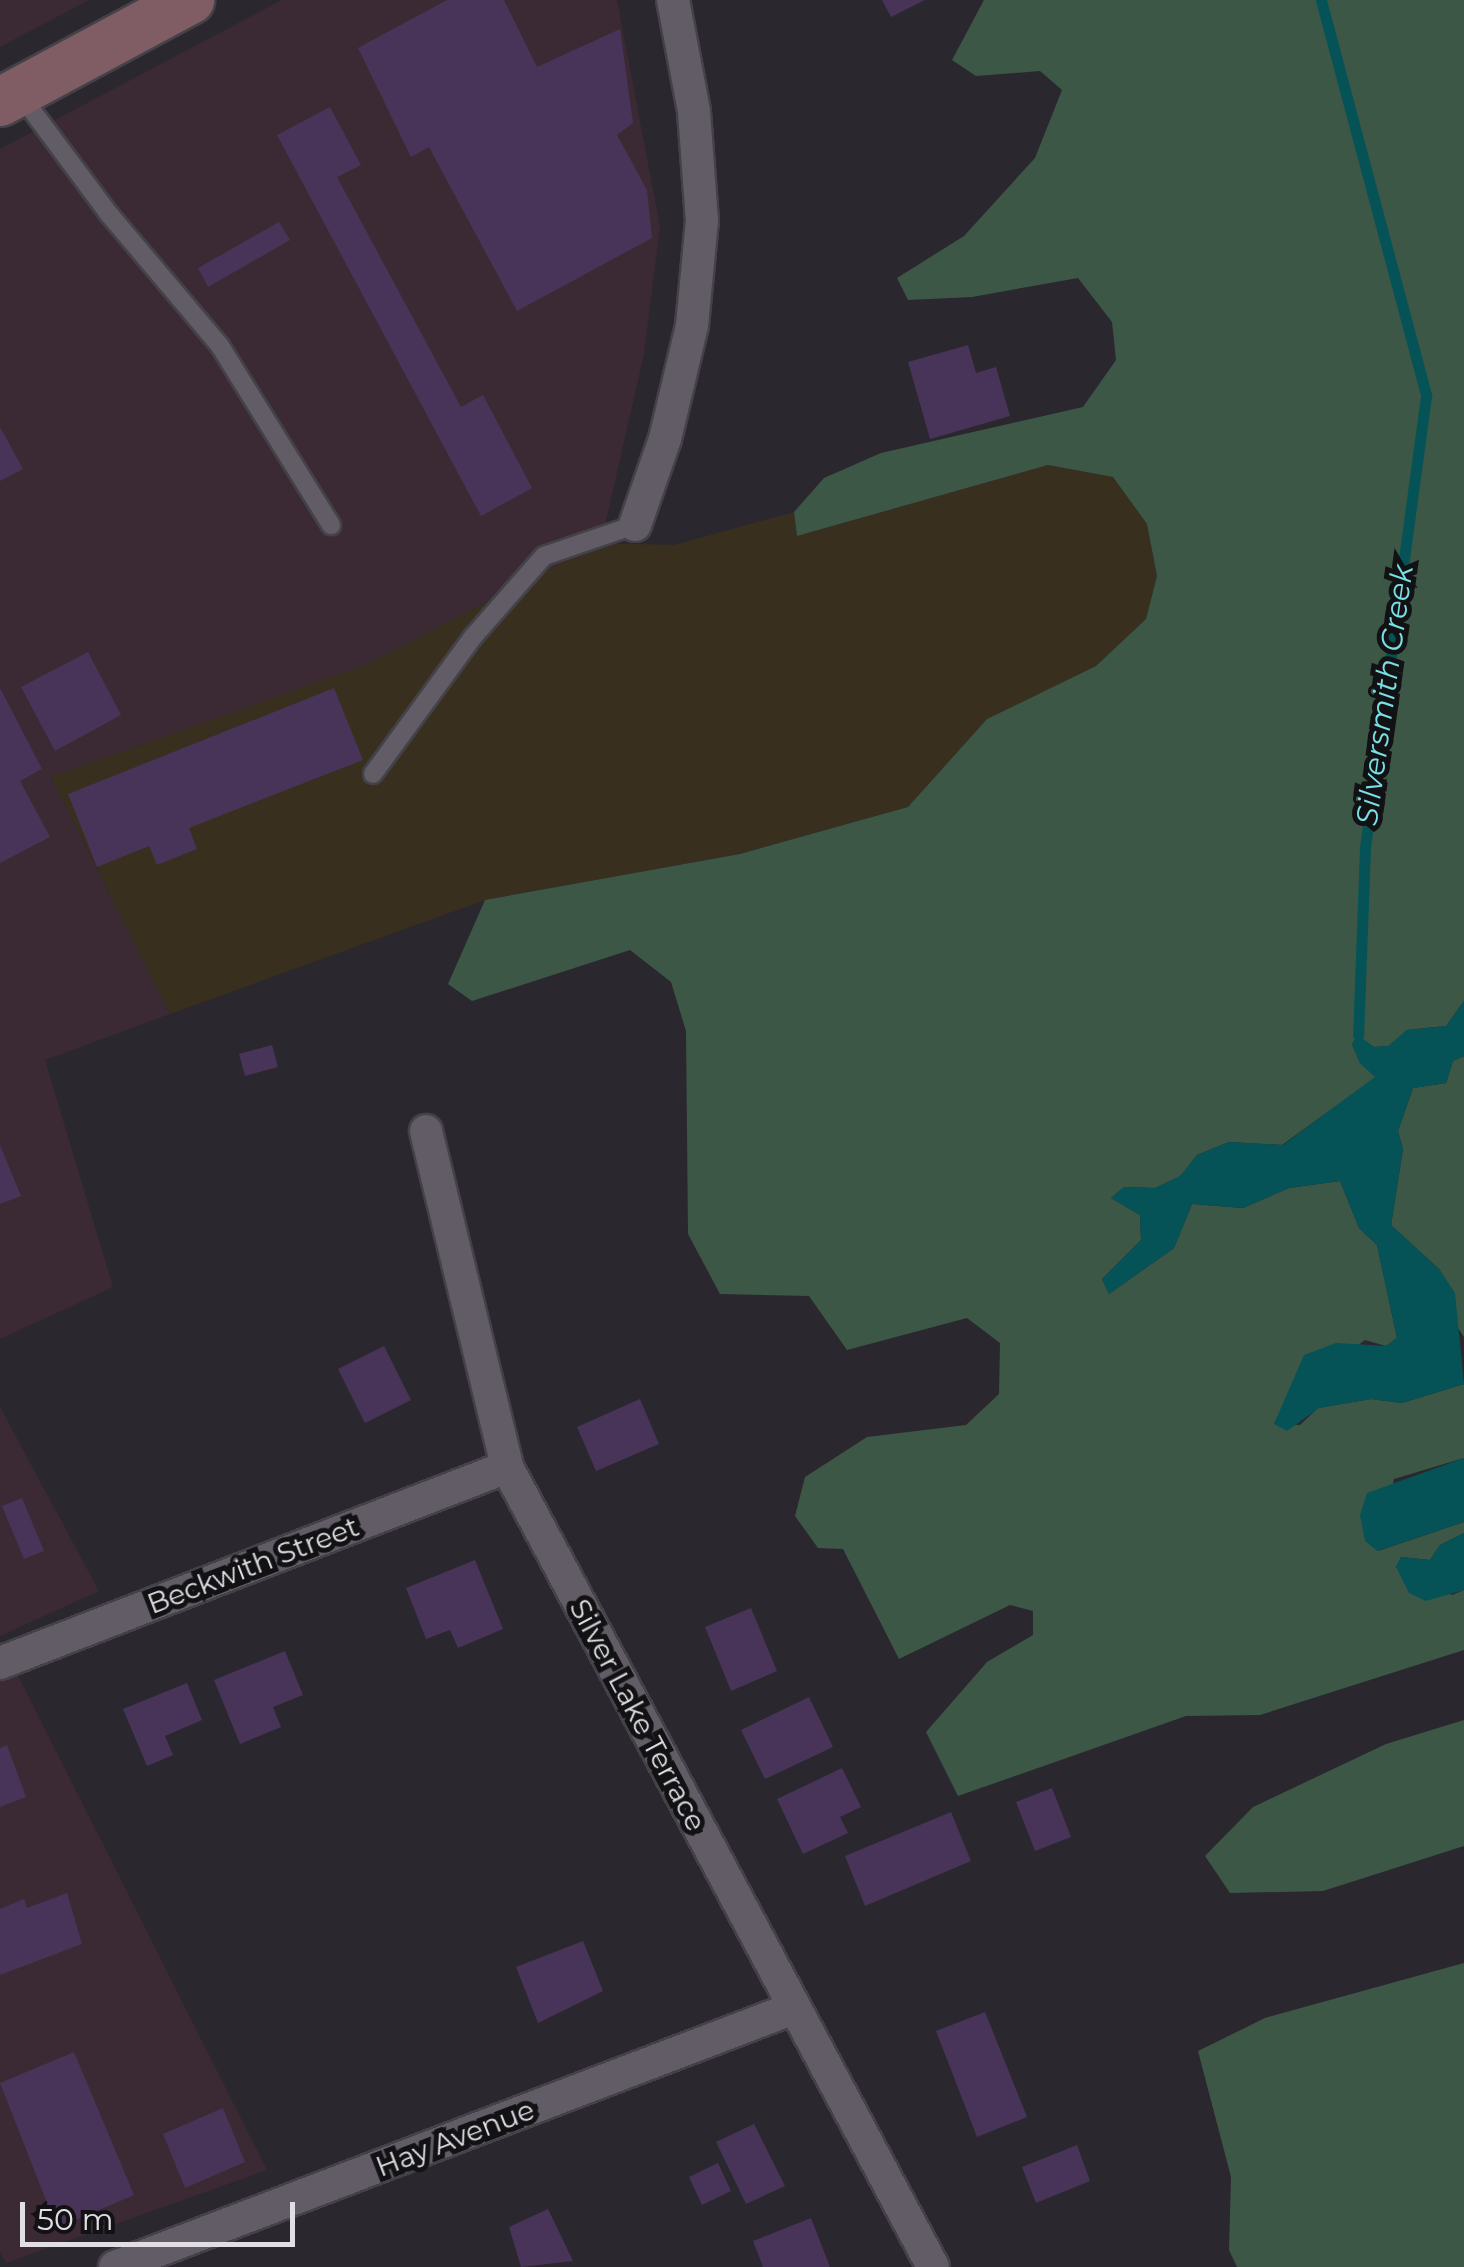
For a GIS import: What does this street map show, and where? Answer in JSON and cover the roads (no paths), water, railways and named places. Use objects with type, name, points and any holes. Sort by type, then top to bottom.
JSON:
[{"type":"main road","points":[[9,97],[190,0]]},
{"type":"street","points":[[634,524],[666,440],[692,326],[702,222],[694,111],[673,0]]},
{"type":"street","name":"Silver Lake Terrace","points":[[426,1131],[507,1468],[933,2267]]},
{"type":"street","name":"Beckwith Street","points":[[0,1663],[507,1468]]},
{"type":"street","name":"Hay Avenue","points":[[115,2267],[794,2008]]},
{"type":"lane","points":[[9,97],[220,346],[330,525]]},
{"type":"lane","points":[[373,774],[472,637],[544,556],[634,524]]},
{"type":"water","points":[[1464,1001],[1464,1056],[1453,1061],[1446,1083],[1413,1088],[1398,1131],[1403,1149],[1391,1225],[1439,1269],[1455,1293],[1464,1384],[1402,1403],[1371,1399],[1319,1408],[1287,1431],[1274,1424],[1304,1355],[1336,1343],[1386,1346],[1397,1338],[1377,1245],[1359,1228],[1340,1181],[1289,1188],[1243,1208],[1192,1204],[1174,1248],[1109,1294],[1102,1279],[1141,1240],[1140,1215],[1111,1198],[1124,1187],[1155,1188],[1180,1176],[1197,1155],[1229,1142],[1283,1145],[1375,1077],[1360,1063],[1352,1044],[1358,1035],[1374,1047],[1388,1046],[1407,1030],[1446,1026]]},
{"type":"water","points":[[1464,1458],[1464,1522],[1377,1551],[1365,1541],[1360,1515],[1367,1493]]},
{"type":"water","points":[[1464,1533],[1464,1590],[1426,1601],[1409,1593],[1396,1567],[1401,1557],[1430,1560],[1440,1545]]},
{"type":"waterway","name":"Silversmith Creek","points":[[1321,0],[1426,396],[1365,848],[1358,1035]]}]
